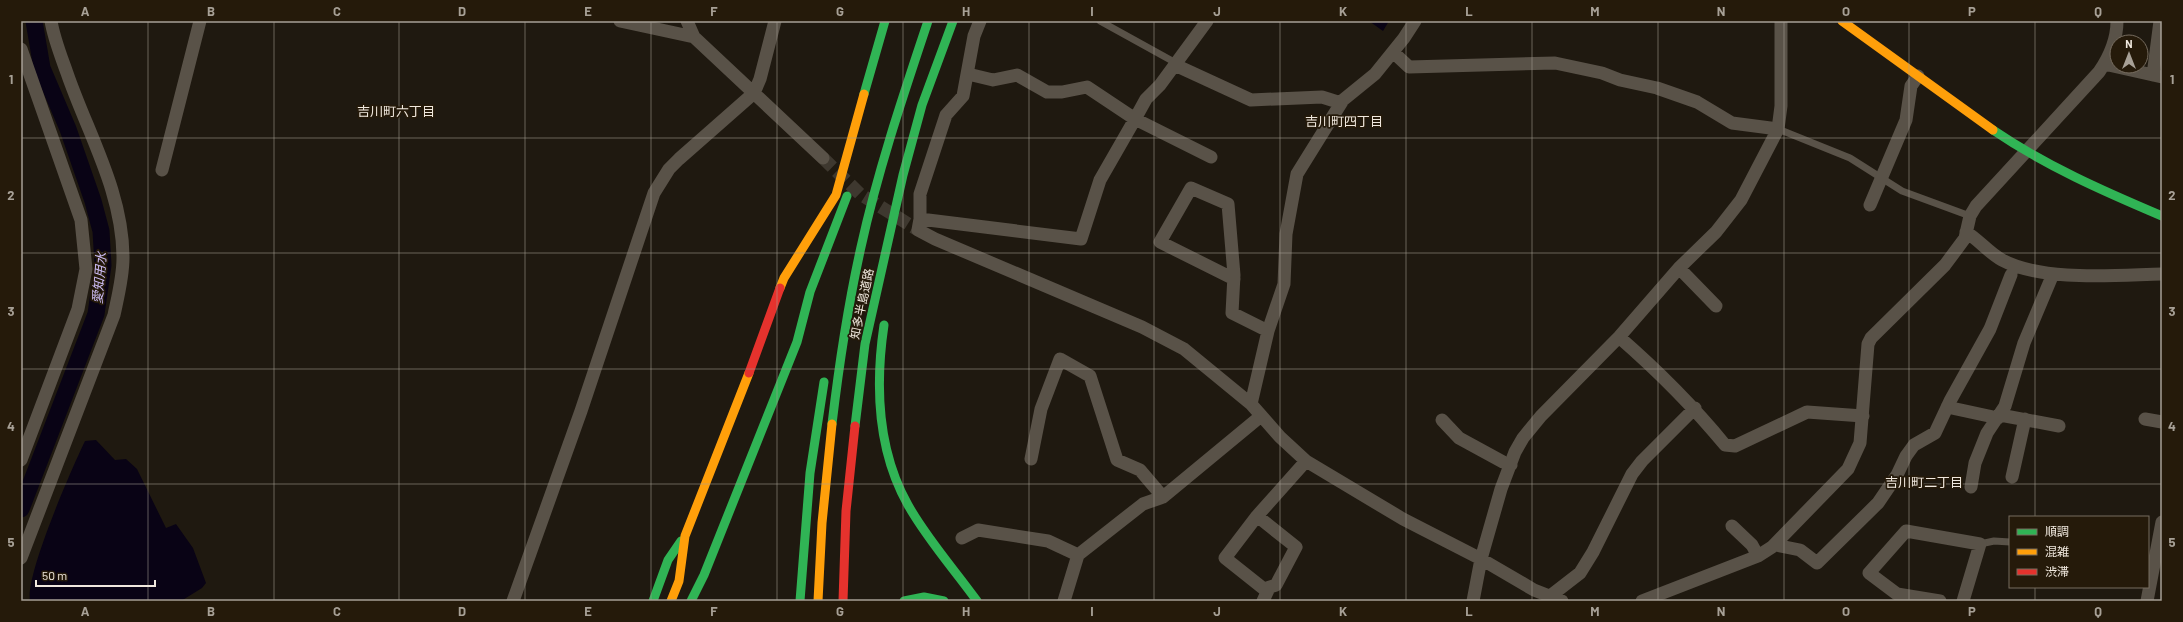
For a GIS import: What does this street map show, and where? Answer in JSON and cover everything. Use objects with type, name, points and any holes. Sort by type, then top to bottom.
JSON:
[{"type":"main road","points":[[653,601],[668,560],[685,536],[736,410],[784,278],[836,195],[885,21]]},
{"type":"main road","name":"知多半島道路","points":[[818,601],[828,460],[849,309],[866,226],[902,96],[928,21]]},
{"type":"main road","name":"知多半島道路","points":[[842,601],[846,511],[854,430],[865,344],[903,175],[922,104],[953,21]]},
{"type":"main road","points":[[1842,21],[2027,153],[2084,183],[2162,216]]},
{"type":"main road","points":[[903,175],[907,201]]},
{"type":"main road","points":[[691,601],[704,575],[797,342],[810,292],[850,185]]},
{"type":"main road","points":[[845,275],[866,226]]},
{"type":"main road","points":[[886,314],[880,350],[879,383],[881,425],[888,457],[908,505],[977,601]]},
{"type":"main road","points":[[800,601],[810,473],[825,375]]},
{"type":"main road","points":[[671,601],[679,581],[685,536]]},
{"type":"main road","points":[[698,601],[704,575]]},
{"type":"main road","points":[[904,601],[914,597],[930,597],[944,601]]},
{"type":"street","points":[[21,558],[114,315],[120,286],[123,260],[122,242],[116,205],[106,170],[75,95],[53,32],[51,21]]},
{"type":"street","points":[[162,170],[200,21]]},
{"type":"street","points":[[620,21],[694,38]]},
{"type":"street","points":[[687,21],[694,38],[823,158]]},
{"type":"street","points":[[513,601],[581,410],[654,193],[669,169],[679,159],[754,93],[760,79],[775,21]]},
{"type":"street","points":[[980,21],[974,36],[968,74],[962,96],[946,115],[920,194],[920,220],[918,230],[935,239],[1142,327],[1184,349],[1251,404],[1306,461],[1403,519],[1481,559],[1534,590],[1562,601]]},
{"type":"street","points":[[920,220],[1081,239],[1100,180],[1135,119],[1146,100],[1176,64],[1207,21]]},
{"type":"street","points":[[1251,404],[1268,331],[1284,284],[1286,234],[1297,174],[1341,103],[1375,74],[1415,21]]},
{"type":"street","points":[[1473,601],[1481,559],[1501,489],[1511,465],[1514,452],[1523,438],[1541,416],[1619,337],[1679,268],[1716,232],[1741,200],[1778,129],[1781,106],[1781,21]]},
{"type":"street","points":[[1642,601],[1758,556],[1777,543],[1848,469],[1860,443],[1868,344],[1870,338],[1945,265],[1965,238],[1970,216],[2104,64],[2113,46],[2117,32],[2117,21]]},
{"type":"street","points":[[2104,64],[2158,76],[2160,21]]},
{"type":"street","points":[[21,49],[81,220],[86,268],[78,309],[21,460]]},
{"type":"street","points":[[1393,52],[1410,67],[1555,63],[1602,73],[1620,80],[1657,88],[1697,102],[1732,123],[1778,129]]},
{"type":"street","points":[[1176,64],[1250,100],[1322,97],[1341,103]]},
{"type":"street","points":[[968,74],[993,80],[1017,75],[1047,92],[1062,92],[1087,87],[1135,119],[1211,157]]},
{"type":"street","points":[[1870,205],[1906,120],[1911,86],[1918,76]]},
{"type":"street","points":[[1234,279],[1160,242],[1191,188],[1228,204],[1234,279],[1232,313],[1268,331]]},
{"type":"street","points":[[1966,232],[2005,262],[2053,274],[2097,276],[2162,274]]},
{"type":"street","points":[[1679,268],[1716,306]]},
{"type":"street","points":[[1971,487],[1978,457],[1987,433],[2005,406],[2024,344],[2053,274]]},
{"type":"street","points":[[1777,543],[1780,546],[1800,550],[1817,563],[1878,503],[1897,475],[1909,451],[1918,442],[1935,433],[1947,406],[1990,329],[2011,275]]},
{"type":"street","points":[[1619,337],[1649,363],[1695,408],[1725,446],[1734,446],[1807,412],[1863,416]]},
{"type":"street","points":[[1031,459],[1041,409],[1060,359],[1090,376],[1117,460],[1140,470],[1163,497]]},
{"type":"street","points":[[1947,406],[2059,426]]},
{"type":"street","points":[[1549,596],[1580,573],[1593,552],[1632,474],[1642,461],[1695,408]]},
{"type":"street","points":[[1064,601],[1078,555],[1143,504],[1163,497],[1261,416]]},
{"type":"street","points":[[2012,477],[2025,419]]},
{"type":"street","points":[[2145,419],[2162,422]]},
{"type":"street","points":[[1442,420],[1459,438],[1511,465]]},
{"type":"street","points":[[1257,516],[1296,547],[1276,585],[1264,589],[1226,558],[1257,516],[1306,461]]},
{"type":"street","points":[[2149,580],[2150,570],[2162,522]]},
{"type":"street","points":[[1732,526],[1752,545],[1758,556]]},
{"type":"street","points":[[962,538],[978,530],[1048,541],[1078,555]]},
{"type":"street","points":[[1940,601],[1896,597],[1869,573],[1906,531],[1980,544],[1963,601]]},
{"type":"street","points":[[1263,601],[1270,588]]},
{"type":"street","points":[[2147,601],[2148,588]]},
{"type":"lane","points":[[1100,21],[1176,64]]},
{"type":"lane","points":[[1778,129],[1850,158],[1902,191],[1970,216]]},
{"type":"lane","points":[[1980,544],[1994,541],[2009,542]]},
{"type":"shaded area","points":[[1369,21],[1389,21],[1383,31]]},
{"type":"shaded area","points":[[96,440],[115,460],[126,459],[137,469],[166,528],[176,524],[193,548],[206,583],[202,588],[181,601],[30,601],[30,588],[42,546],[70,474],[85,441]]},
{"type":"waterway","name":"愛知用水","points":[[21,509],[96,314],[103,265],[101,231],[93,201],[68,129],[42,68],[34,21]]},
{"type":"tunnel","points":[[823,158],[860,194],[918,230]]},
{"type":"traffic: fast","points":[[864,94],[885,21]]},
{"type":"traffic: fast","points":[[832,424],[848,313],[856,269],[868,218],[909,77],[928,21]]},
{"type":"traffic: fast","points":[[855,426],[865,344],[903,175],[922,105],[953,21]]},
{"type":"traffic: fast","points":[[1993,130],[2033,155],[2054,166],[2162,216]]},
{"type":"traffic: fast","points":[[691,601],[704,575],[797,342],[810,292],[847,196]]},
{"type":"traffic: fast","points":[[884,325],[881,348],[879,394],[884,440],[890,462],[898,484],[915,518],[977,601]]},
{"type":"traffic: fast","points":[[800,601],[810,473],[824,382]]},
{"type":"traffic: fast","points":[[653,601],[668,560],[681,541]]},
{"type":"traffic: fast","points":[[904,601],[924,597],[944,601]]},
{"type":"traffic: slow","points":[[1842,21],[1993,130]]},
{"type":"traffic: slow","points":[[780,288],[784,278],[836,195],[864,94]]},
{"type":"traffic: slow","points":[[671,601],[679,581],[685,536],[749,373]]},
{"type":"traffic: slow","points":[[818,601],[822,523],[832,424]]},
{"type":"traffic: jam","points":[[749,373],[780,288]]},
{"type":"traffic: jam","points":[[843,601],[846,511],[855,426]]},
{"type":"district","name":"吉川町六丁目","points":[[396,111]]},
{"type":"district","name":"吉川町四丁目","points":[[1344,121]]},
{"type":"district","name":"吉川町二丁目","points":[[1924,482]]}]
